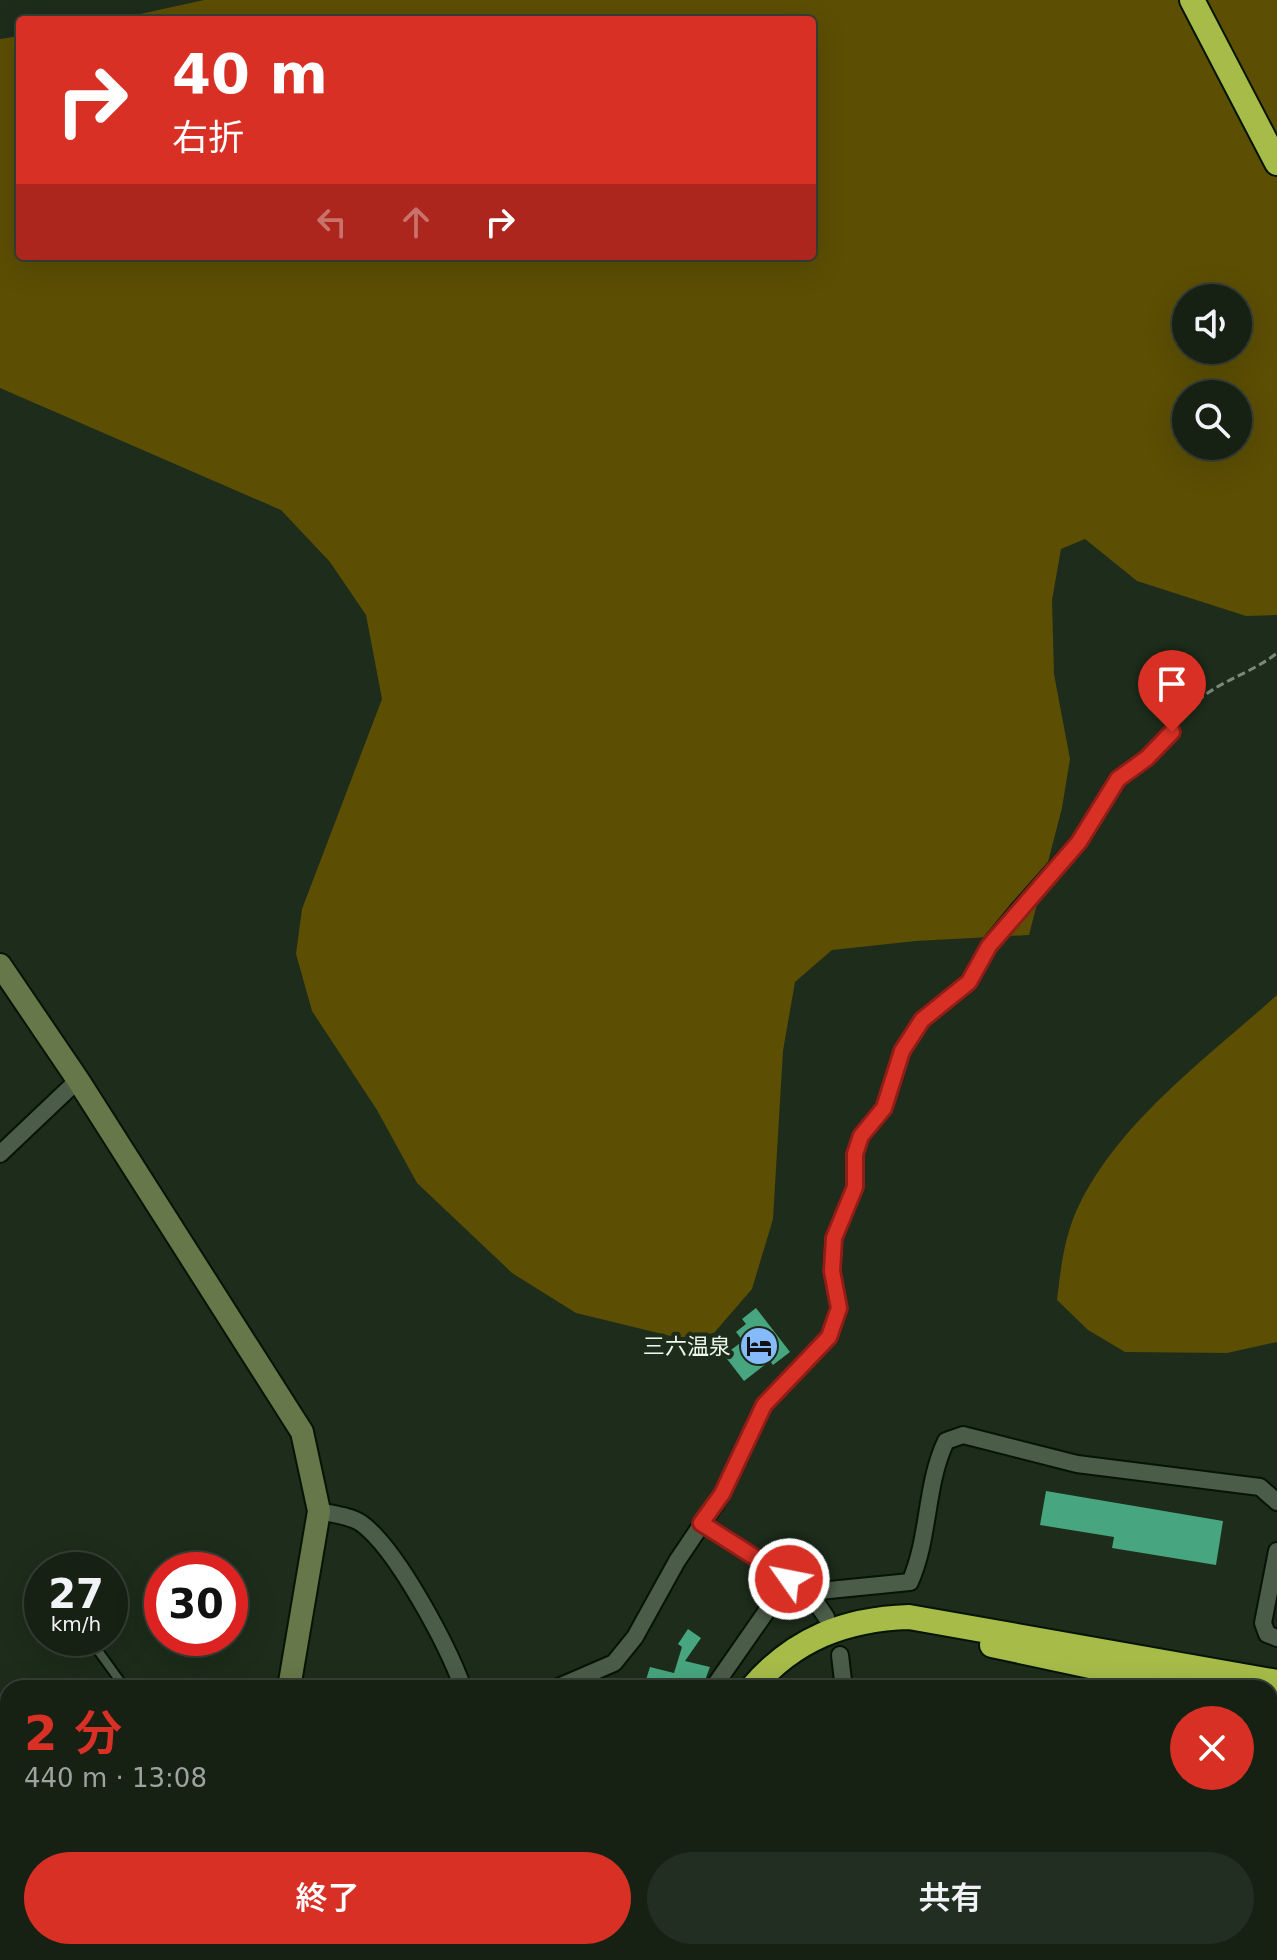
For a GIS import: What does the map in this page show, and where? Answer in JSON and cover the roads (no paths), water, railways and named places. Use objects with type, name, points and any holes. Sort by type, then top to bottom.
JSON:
[{"type":"highway","points":[[1192,0],[1277,163]]},
{"type":"highway","points":[[1203,0],[1277,141]]},
{"type":"highway","points":[[760,1680],[782,1657],[819,1634],[860,1621],[909,1617],[1277,1679]]},
{"type":"highway","points":[[779,1680],[823,1647],[859,1636],[897,1632],[940,1634],[1156,1680]]},
{"type":"street","points":[[575,1680],[614,1663],[635,1637],[701,1523],[722,1494],[764,1405],[829,1337],[839,1308],[832,1271],[834,1238],[855,1187],[855,1154],[861,1136],[884,1108],[902,1051],[922,1020],[969,982],[989,946],[1079,842],[1118,779],[1147,758],[1172,732]]},
{"type":"street","points":[[0,965],[78,1080],[302,1432],[319,1511],[290,1680]]},
{"type":"street","points":[[0,1154],[78,1080]]},
{"type":"street","points":[[809,1592],[910,1582],[919,1561],[936,1462],[946,1441],[963,1435],[1077,1464],[1260,1487],[1277,1502]]},
{"type":"street","points":[[319,1511],[359,1521],[375,1536],[419,1598],[452,1656],[460,1680]]},
{"type":"street","points":[[701,1523],[809,1592],[826,1617]]},
{"type":"street","points":[[1277,1551],[1263,1623],[1267,1634],[1277,1638]]},
{"type":"street","points":[[719,1680],[789,1579]]},
{"type":"street","points":[[840,1655],[843,1680]]},
{"type":"lane","points":[[102,1656],[119,1680]]},
{"type":"place","name":"三六温泉","points":[[759,1346]]}]
